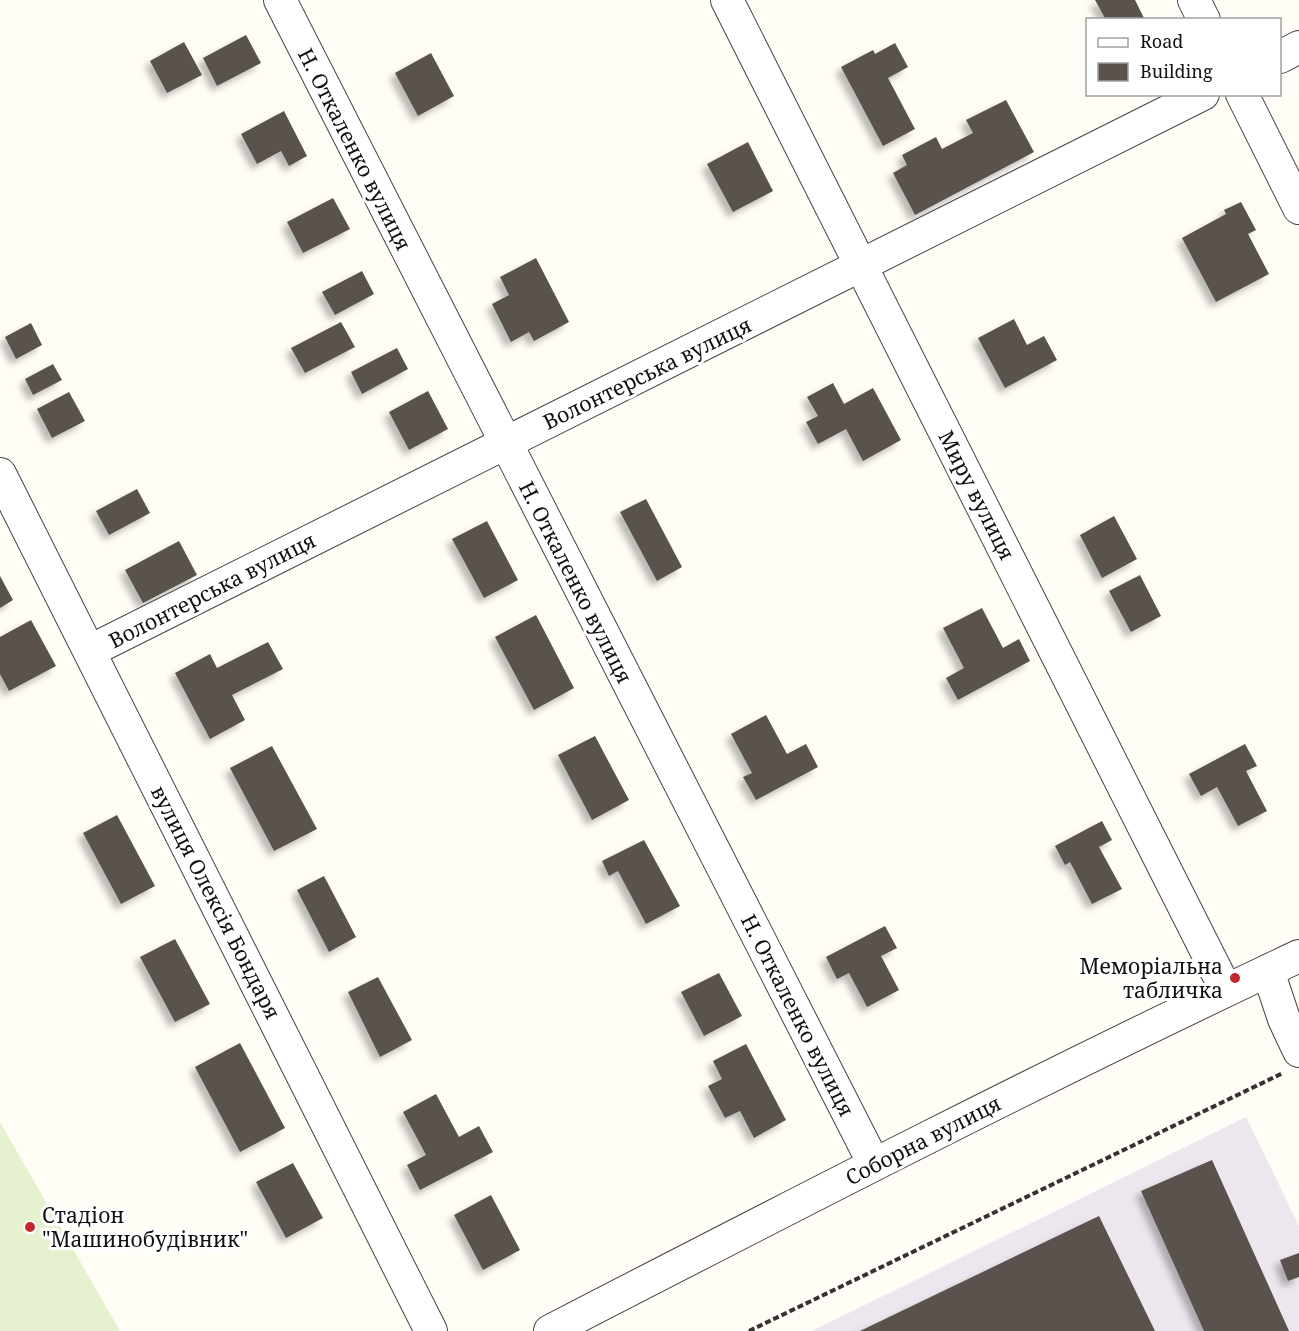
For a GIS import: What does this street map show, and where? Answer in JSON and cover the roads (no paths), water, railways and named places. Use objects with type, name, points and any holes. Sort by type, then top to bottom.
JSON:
[{"type":"street","name":"Н. Откаленко вулиця","points":[[280,0],[874,1164]]},
{"type":"street","name":"Миру вулиця","points":[[727,0],[1226,990]]},
{"type":"street","points":[[1194,0],[1203,18]]},
{"type":"street","points":[[1281,56],[1299,47]]},
{"type":"street","name":"Волонтерська вулиця","points":[[90,651],[1199,96]]},
{"type":"street","points":[[1243,96],[1299,208]]},
{"type":"street","name":"вулиця Олексія Бондаря","points":[[0,474],[431,1331]]},
{"type":"street","name":"Соборна вулиця","points":[[550,1331],[874,1164],[1299,956]]},
{"type":"street","points":[[1268,971],[1284,1019],[1294,1060]]},
{"type":"place","name":"Меморіальна табличка","points":[[1235,978]]},
{"type":"place","name":"Стадіон \"Машинобудівник\"","points":[[30,1227]]}]
